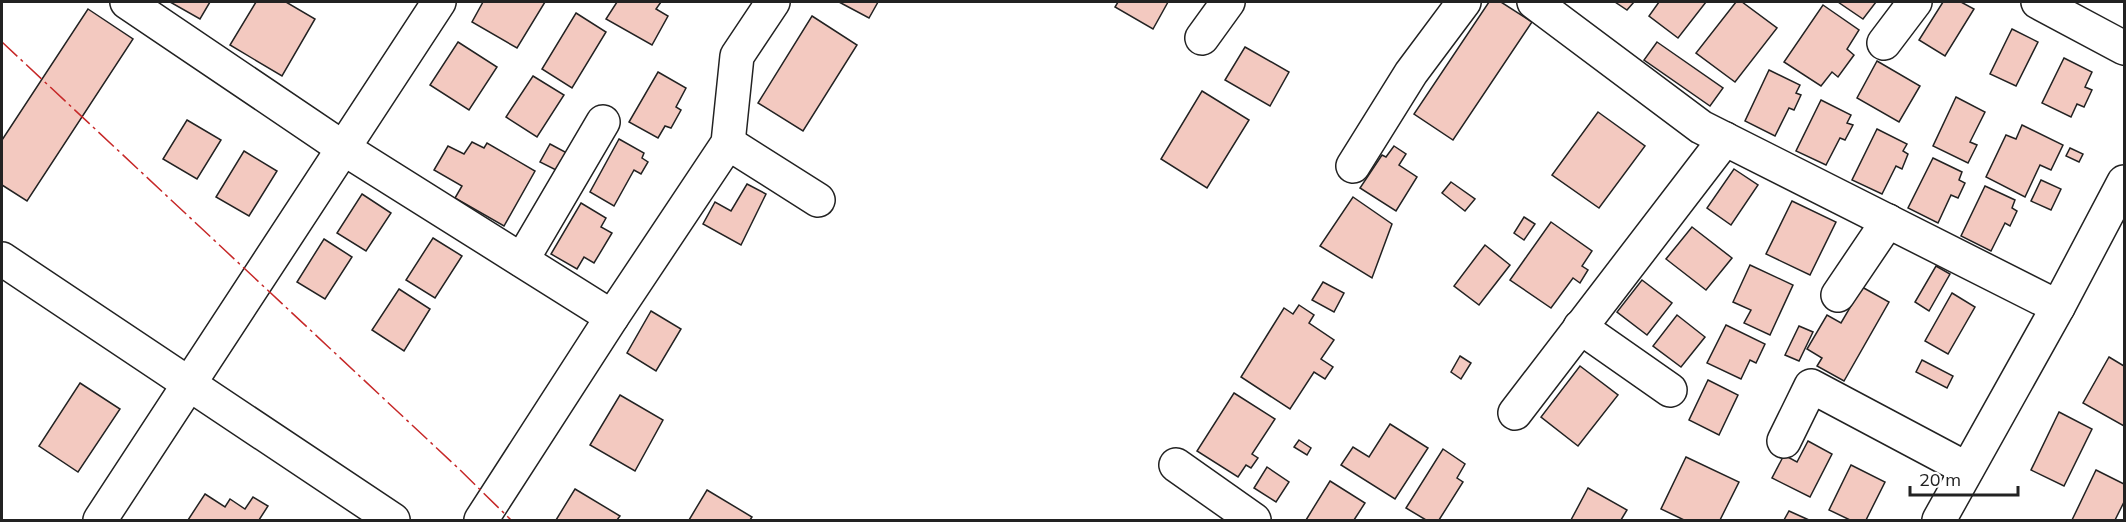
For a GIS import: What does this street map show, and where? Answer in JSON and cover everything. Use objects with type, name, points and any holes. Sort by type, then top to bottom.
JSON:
[{"type":"street","points":[[127,2],[343,148],[612,317]]},
{"type":"street","points":[[100,520],[439,2]]},
{"type":"street","points":[[481,520],[728,143],[737,56],[773,2]]},
{"type":"street","points":[[1202,38],[1228,2]]},
{"type":"street","points":[[1353,166],[1411,73],[1464,2]]},
{"type":"street","points":[[1534,2],[1701,128],[2058,307]]},
{"type":"street","points":[[1884,44],[1915,2]]},
{"type":"street","points":[[2038,2],[2124,48]]},
{"type":"street","points":[[522,260],[603,122]]},
{"type":"street","points":[[1515,413],[1725,139]]},
{"type":"street","points":[[728,143],[818,200]]},
{"type":"street","points":[[1939,520],[2058,307],[2124,182]]},
{"type":"street","points":[[1838,295],[1888,221]]},
{"type":"street","points":[[2,259],[393,520]]},
{"type":"street","points":[[1580,327],[1670,390]]},
{"type":"street","points":[[1784,441],[1811,386],[1967,470]]},
{"type":"street","points":[[1176,465],[1254,520]]},
{"type":"building","points":[[170,2],[210,2],[200,19]]},
{"type":"building","points":[[256,2],[286,2],[315,19],[282,76],[230,45]]},
{"type":"building","points":[[483,2],[545,2],[517,48],[472,22]]},
{"type":"building","points":[[617,2],[661,2],[656,9],[668,16],[652,45],[606,19]]},
{"type":"building","points":[[839,2],[878,2],[869,18]]},
{"type":"building","points":[[1118,2],[1168,2],[1153,29],[1115,7]]},
{"type":"building","points":[[1489,2],[1501,2],[1532,22],[1453,140],[1414,114]]},
{"type":"building","points":[[1615,2],[1634,2],[1627,10]]},
{"type":"building","points":[[1659,2],[1706,2],[1678,38],[1649,16]]},
{"type":"building","points":[[1736,2],[1742,2],[1777,28],[1735,82],[1696,53]]},
{"type":"building","points":[[1838,2],[1876,2],[1863,19]]},
{"type":"building","points":[[1943,2],[1961,2],[1974,9],[1945,56],[1919,40]]},
{"type":"building","points":[[1823,5],[1859,30],[1847,49],[1854,55],[1838,77],[1832,72],[1821,86],[1784,62]]},
{"type":"building","points":[[88,9],[133,39],[27,201],[2,185],[2,140]]},
{"type":"building","points":[[576,13],[606,32],[572,88],[542,69]]},
{"type":"building","points":[[812,16],[857,45],[803,131],[758,103]]},
{"type":"building","points":[[2012,29],[2038,42],[2016,86],[1990,74]]},
{"type":"building","points":[[458,42],[497,67],[469,110],[430,85]]},
{"type":"building","points":[[1657,42],[1723,88],[1710,106],[1644,60]]},
{"type":"building","points":[[1245,47],[1289,72],[1270,106],[1225,80]]},
{"type":"building","points":[[2064,58],[2092,72],[2085,87],[2092,90],[2084,107],[2077,104],[2071,117],[2042,103]]},
{"type":"building","points":[[1877,61],[1920,86],[1899,122],[1857,98]]},
{"type":"building","points":[[1769,70],[1800,85],[1796,93],[1801,95],[1794,110],[1789,108],[1775,136],[1745,121]]},
{"type":"building","points":[[658,72],[686,88],[676,107],[681,110],[671,128],[665,126],[658,138],[629,122]]},
{"type":"building","points":[[533,76],[564,95],[537,137],[506,117]]},
{"type":"building","points":[[1202,91],[1249,120],[1207,188],[1161,159]]},
{"type":"building","points":[[1956,97],[1985,112],[1970,142],[1977,145],[1968,163],[1933,146]]},
{"type":"building","points":[[1821,100],[1851,115],[1847,123],[1853,125],[1845,140],[1840,138],[1826,165],[1796,151]]},
{"type":"building","points":[[1598,112],[1645,146],[1599,208],[1552,175]]},
{"type":"building","points":[[187,120],[221,140],[197,179],[163,159]]},
{"type":"building","points":[[2022,125],[2063,145],[2051,170],[2040,165],[2025,197],[1986,177],[2006,135],[2016,139]]},
{"type":"building","points":[[1877,129],[1907,144],[1903,151],[1908,154],[1902,169],[1896,166],[1882,194],[1852,180]]},
{"type":"building","points":[[619,139],[644,153],[642,158],[648,162],[641,174],[634,170],[614,206],[590,192]]},
{"type":"building","points":[[472,142],[484,148],[487,143],[535,171],[504,226],[455,198],[462,186],[434,170],[448,146],[464,154]]},
{"type":"building","points":[[550,144],[567,153],[558,171],[540,162]]},
{"type":"building","points":[[1394,146],[1406,154],[1399,165],[1417,177],[1396,211],[1360,188],[1382,155],[1386,157]]},
{"type":"building","points":[[2070,148],[2083,154],[2079,162],[2066,156]]},
{"type":"building","points":[[244,151],[277,171],[249,216],[216,197]]},
{"type":"building","points":[[1933,158],[1962,172],[1959,180],[1965,183],[1958,198],[1951,195],[1938,223],[1908,208]]},
{"type":"building","points":[[1734,169],[1758,185],[1731,225],[1707,208]]},
{"type":"building","points":[[2041,180],[2061,189],[2051,210],[2031,201]]},
{"type":"building","points":[[1451,182],[1475,199],[1465,211],[1442,193]]},
{"type":"building","points":[[747,184],[766,194],[741,245],[703,224],[715,202],[731,211]]},
{"type":"building","points":[[1985,186],[2015,200],[2012,208],[2017,211],[2010,226],[2005,223],[1991,251],[1961,236]]},
{"type":"building","points":[[362,194],[391,213],[366,251],[337,233]]},
{"type":"building","points":[[1353,197],[1392,224],[1372,278],[1320,246]]},
{"type":"building","points":[[1792,201],[1836,222],[1810,275],[1766,254]]},
{"type":"building","points":[[581,203],[606,218],[601,227],[612,233],[594,263],[584,257],[577,269],[551,254]]},
{"type":"building","points":[[1524,217],[1535,224],[1524,240],[1514,233]]},
{"type":"building","points":[[1551,222],[1592,251],[1582,266],[1588,270],[1580,283],[1573,278],[1551,308],[1510,280]]},
{"type":"building","points":[[1692,227],[1732,258],[1706,290],[1666,259]]},
{"type":"building","points":[[433,238],[462,256],[435,298],[406,280]]},
{"type":"building","points":[[324,239],[352,257],[325,299],[297,282]]},
{"type":"building","points":[[1485,245],[1510,265],[1479,305],[1454,286]]},
{"type":"building","points":[[1750,265],[1793,285],[1770,335],[1744,323],[1751,310],[1733,302]]},
{"type":"building","points":[[1936,266],[1950,274],[1929,311],[1915,302]]},
{"type":"building","points":[[1642,280],[1672,303],[1647,335],[1617,312]]},
{"type":"building","points":[[1323,282],[1344,293],[1334,312],[1312,300]]},
{"type":"building","points":[[1862,287],[1889,302],[1844,381],[1817,366],[1822,358],[1807,349],[1827,315],[1841,323]]},
{"type":"building","points":[[399,289],[430,309],[404,351],[372,330]]},
{"type":"building","points":[[1952,293],[1975,307],[1948,354],[1925,341]]},
{"type":"building","points":[[1299,305],[1314,315],[1309,323],[1334,340],[1321,359],[1333,367],[1325,379],[1314,372],[1290,409],[1241,377],[1284,308],[1293,314]]},
{"type":"building","points":[[651,311],[681,329],[656,371],[627,353]]},
{"type":"building","points":[[1677,315],[1705,337],[1681,367],[1653,346]]},
{"type":"building","points":[[1726,325],[1765,344],[1756,363],[1750,360],[1741,379],[1707,363]]},
{"type":"building","points":[[1799,326],[1813,332],[1799,361],[1785,355]]},
{"type":"building","points":[[1460,356],[1471,363],[1461,379],[1451,372]]},
{"type":"building","points":[[2109,357],[2124,366],[2124,426],[2083,403]]},
{"type":"building","points":[[1922,360],[1953,376],[1947,388],[1916,372]]},
{"type":"building","points":[[1580,366],[1618,395],[1578,446],[1541,417]]},
{"type":"building","points":[[1708,380],[1738,395],[1719,435],[1689,420]]},
{"type":"building","points":[[80,383],[120,409],[78,472],[39,446]]},
{"type":"building","points":[[1234,393],[1275,419],[1252,454],[1258,458],[1251,468],[1246,465],[1238,477],[1197,451]]},
{"type":"building","points":[[620,395],[663,420],[635,471],[590,445]]},
{"type":"building","points":[[2059,412],[2092,429],[2064,486],[2031,470]]},
{"type":"building","points":[[1390,424],[1428,448],[1395,499],[1341,465],[1353,447],[1369,457]]},
{"type":"building","points":[[1299,440],[1311,448],[1307,455],[1294,447]]},
{"type":"building","points":[[1808,441],[1832,454],[1810,497],[1772,478],[1784,455],[1797,462]]},
{"type":"building","points":[[1443,449],[1465,464],[1457,478],[1463,482],[1439,520],[1426,520],[1406,508]]},
{"type":"building","points":[[1686,457],[1739,482],[1720,520],[1684,520],[1661,509]]},
{"type":"building","points":[[1851,465],[1885,482],[1866,520],[1850,520],[1829,510]]},
{"type":"building","points":[[1267,467],[1289,482],[1276,502],[1254,488]]},
{"type":"building","points":[[2096,470],[2124,484],[2124,502],[2115,520],[2072,520]]},
{"type":"building","points":[[1330,481],[1365,503],[1354,520],[1306,520]]},
{"type":"building","points":[[1588,488],[1627,510],[1621,520],[1571,520]]},
{"type":"building","points":[[575,489],[620,516],[617,520],[556,520]]},
{"type":"building","points":[[707,490],[752,517],[750,520],[689,520]]},
{"type":"building","points":[[205,494],[225,507],[230,499],[245,509],[253,497],[268,506],[259,520],[188,520]]},
{"type":"building","points":[[1789,511],[1809,520],[1784,520]]},
{"type":"power","points":[[2,42],[511,520]]}]
